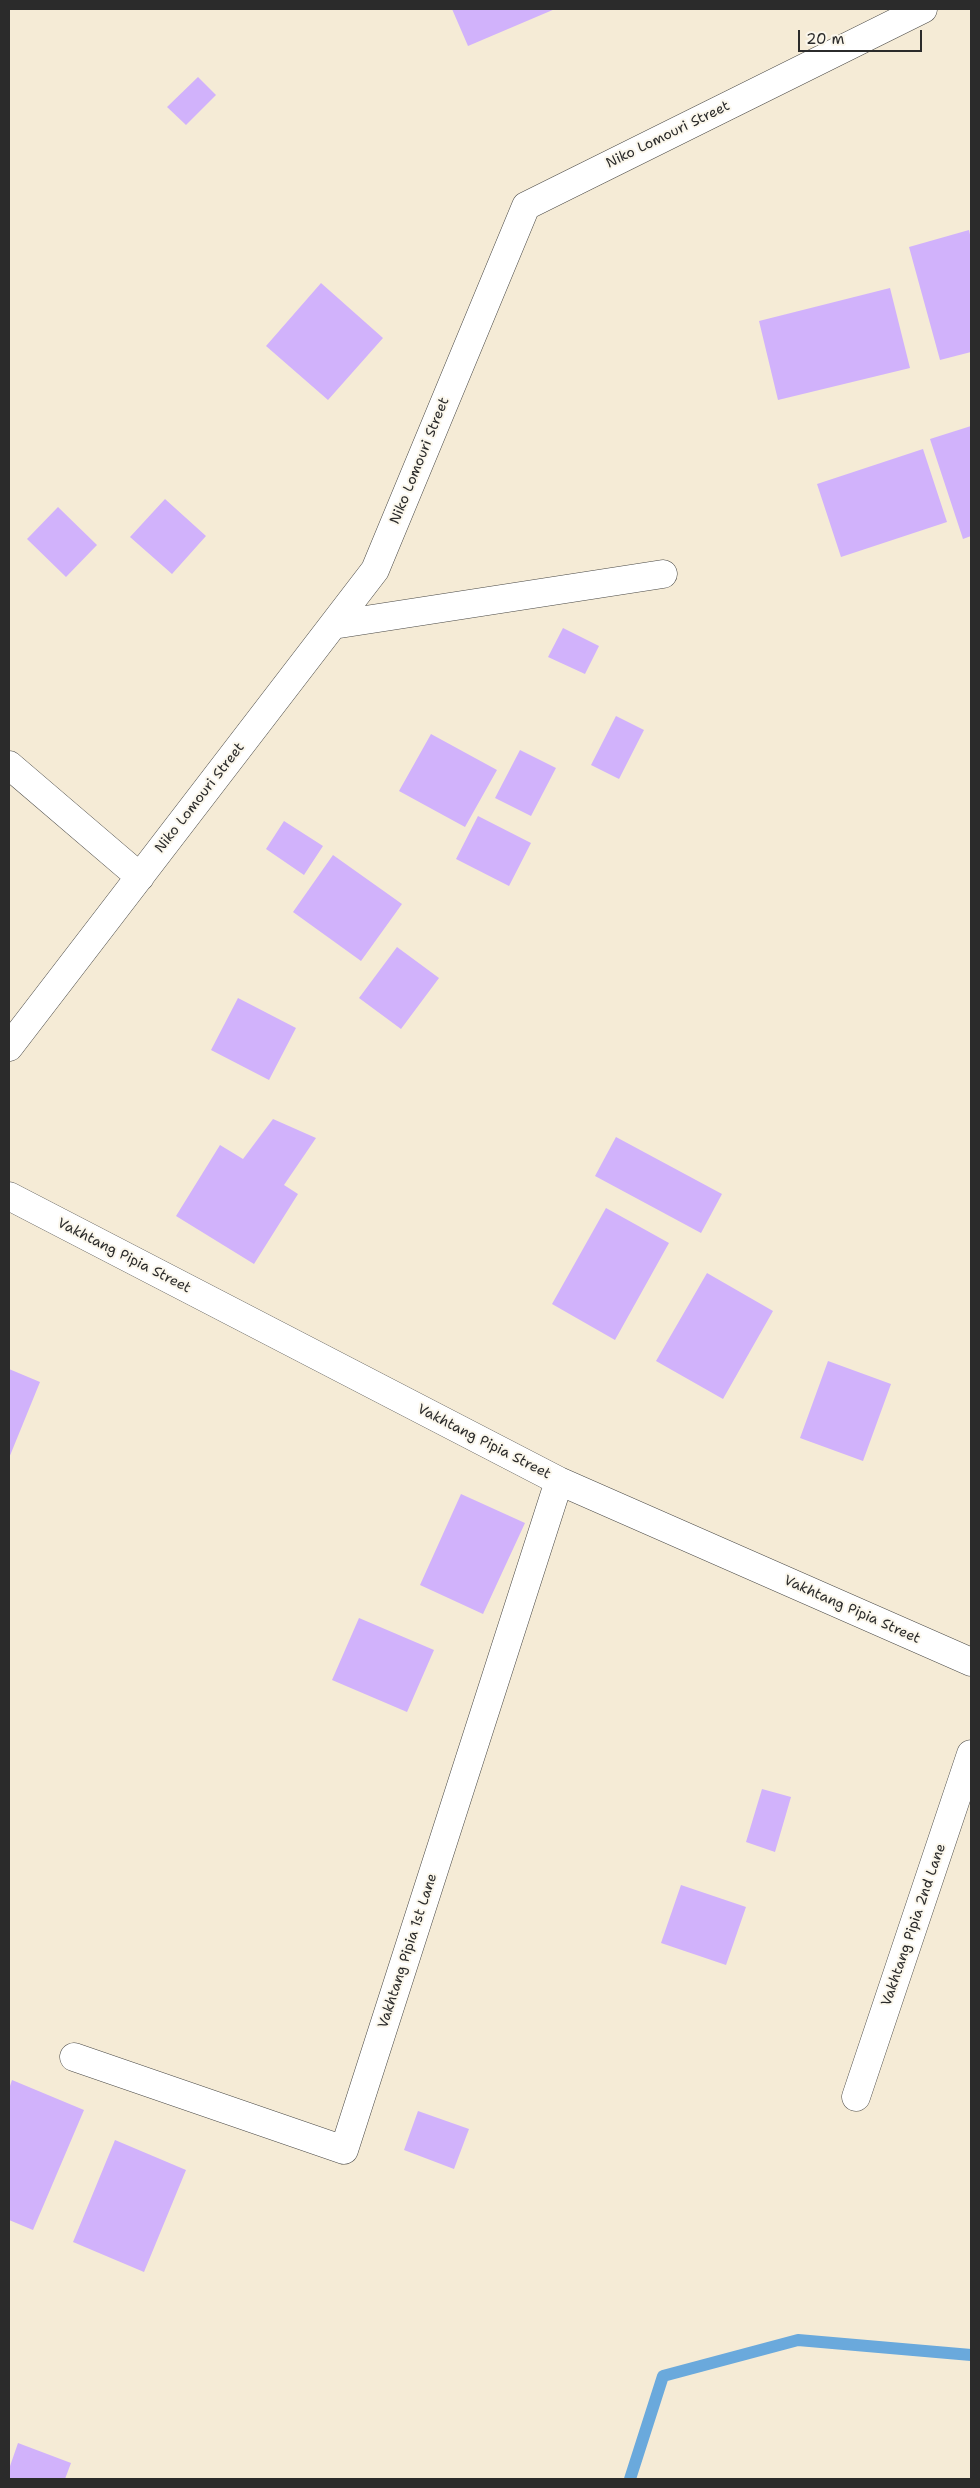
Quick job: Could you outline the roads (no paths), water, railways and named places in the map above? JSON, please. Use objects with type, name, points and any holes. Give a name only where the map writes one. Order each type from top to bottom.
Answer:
[{"type":"street","name":"Niko Lomouri Street","points":[[9,1047],[375,570],[526,206],[923,9]]},
{"type":"street","points":[[333,625],[664,574]]},
{"type":"street","points":[[9,765],[140,877]]},
{"type":"street","name":"Vakhtang Pipia Street","points":[[9,1196],[559,1481],[971,1662]]},
{"type":"street","name":"Vakhtang Pipia 1st Lane","points":[[74,2057],[344,2150],[559,1481]]},
{"type":"street","name":"Vakhtang Pipia 2nd Lane","points":[[856,2097],[971,1754]]},
{"type":"waterway","points":[[630,2479],[663,2376],[798,2340],[971,2355]]}]
